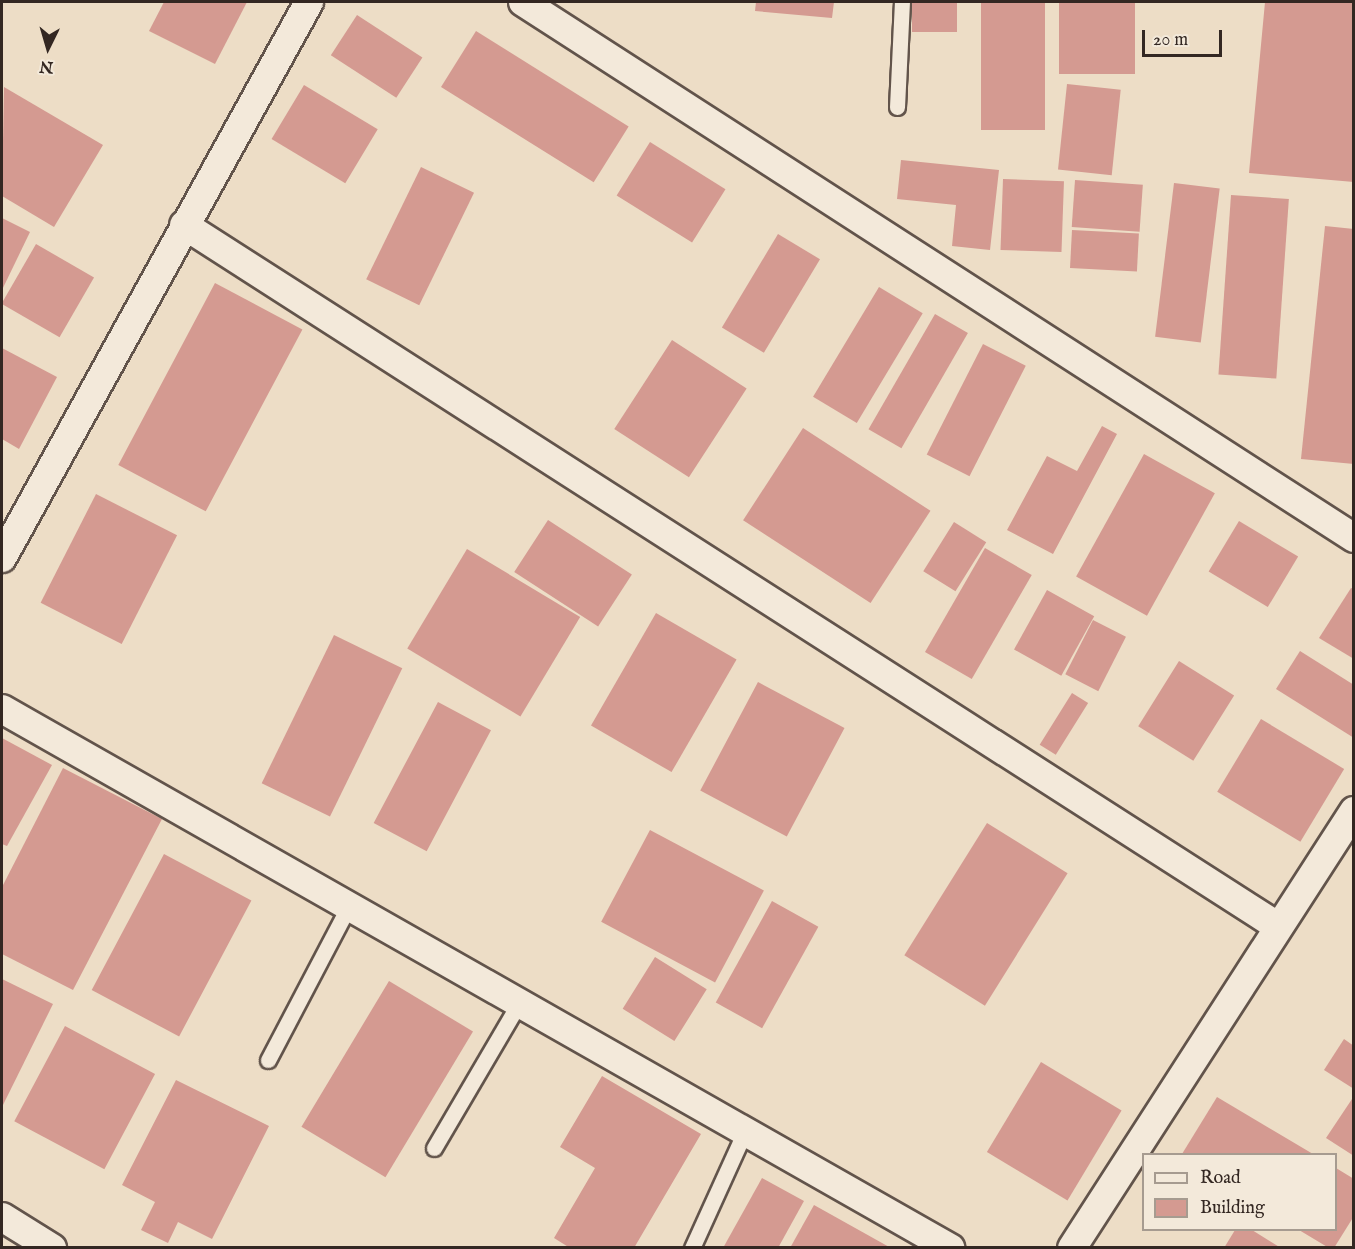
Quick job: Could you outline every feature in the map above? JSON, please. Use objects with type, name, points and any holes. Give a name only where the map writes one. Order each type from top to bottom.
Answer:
[{"type":"street","points":[[2,558],[309,2]]},
{"type":"street","points":[[524,2],[1353,538]]},
{"type":"street","points":[[184,225],[1277,926]]},
{"type":"street","points":[[2,709],[950,1248]]},
{"type":"street","points":[[1072,1248],[1353,811]]},
{"type":"street","points":[[2,1217],[52,1248]]},
{"type":"lane","points":[[897,107],[902,2]]},
{"type":"lane","points":[[268,1060],[349,906]]},
{"type":"lane","points":[[434,1148],[519,1003]]},
{"type":"lane","points":[[692,1248],[745,1131]]},
{"type":"building","points":[[164,2],[247,2],[215,64],[149,31]]},
{"type":"building","points":[[756,2],[834,2],[832,18],[755,11]]},
{"type":"building","points":[[912,2],[957,2],[957,32],[912,32]]},
{"type":"building","points":[[981,2],[1045,2],[1045,130],[981,130]]},
{"type":"building","points":[[1059,2],[1135,2],[1135,74],[1059,74]]},
{"type":"building","points":[[1265,2],[1354,2],[1354,182],[1249,173]]},
{"type":"building","points":[[357,15],[422,57],[396,98],[331,55]]},
{"type":"building","points":[[476,31],[629,126],[594,182],[441,87]]},
{"type":"building","points":[[1067,84],[1121,90],[1112,175],[1058,170]]},
{"type":"building","points":[[304,85],[378,129],[345,183],[272,139]]},
{"type":"building","points":[[4,87],[103,145],[54,227],[2,196]]},
{"type":"building","points":[[650,142],[725,189],[692,243],[617,195]]},
{"type":"building","points":[[901,160],[999,170],[990,250],[952,246],[956,205],[897,199]]},
{"type":"building","points":[[421,167],[474,193],[419,305],[366,279]]},
{"type":"building","points":[[1003,179],[1064,181],[1061,252],[1001,250]]},
{"type":"building","points":[[1075,180],[1143,185],[1140,232],[1072,227]]},
{"type":"building","points":[[1174,183],[1220,189],[1201,342],[1155,337]]},
{"type":"building","points":[[1231,195],[1289,199],[1276,379],[1218,375]]},
{"type":"building","points":[[2,218],[30,232],[2,290]]},
{"type":"building","points":[[1325,226],[1354,229],[1354,464],[1301,459]]},
{"type":"building","points":[[1072,230],[1139,234],[1137,271],[1070,268]]},
{"type":"building","points":[[778,234],[820,259],[764,353],[722,327]]},
{"type":"building","points":[[36,244],[94,278],[60,337],[2,304]]},
{"type":"building","points":[[215,283],[302,329],[206,511],[118,465]]},
{"type":"building","points":[[879,287],[923,313],[857,423],[813,397]]},
{"type":"building","points":[[935,314],[968,333],[901,448],[868,429]]},
{"type":"building","points":[[672,340],[747,388],[689,477],[614,429]]},
{"type":"building","points":[[983,344],[1026,366],[969,476],[927,454]]},
{"type":"building","points":[[2,348],[57,377],[19,449],[2,439]]},
{"type":"building","points":[[1102,426],[1117,434],[1053,554],[1007,530],[1047,456],[1077,471]]},
{"type":"building","points":[[803,428],[930,511],[871,603],[743,520]]},
{"type":"building","points":[[1144,454],[1215,493],[1147,616],[1076,576]]},
{"type":"building","points":[[96,494],[177,535],[122,644],[41,603]]},
{"type":"building","points":[[548,520],[632,574],[598,626],[514,572]]},
{"type":"building","points":[[1239,521],[1298,557],[1268,607],[1209,572]]},
{"type":"building","points":[[954,522],[986,542],[955,591],[923,571]]},
{"type":"building","points":[[985,548],[1032,575],[972,679],[925,652]]},
{"type":"building","points":[[467,549],[580,617],[520,716],[407,648]]},
{"type":"building","points":[[1351,588],[1354,589],[1354,659],[1319,638]]},
{"type":"building","points":[[1047,590],[1094,616],[1061,676],[1014,649]]},
{"type":"building","points":[[656,613],[737,660],[672,772],[591,726]]},
{"type":"building","points":[[1093,620],[1126,637],[1098,691],[1065,674]]},
{"type":"building","points":[[334,635],[402,668],[330,817],[262,783]]},
{"type":"building","points":[[1300,651],[1354,685],[1354,738],[1276,689]]},
{"type":"building","points":[[1179,661],[1234,695],[1193,761],[1138,726]]},
{"type":"building","points":[[758,682],[845,728],[787,837],[700,791]]},
{"type":"building","points":[[1072,693],[1088,703],[1056,755],[1040,745]]},
{"type":"building","points":[[438,702],[491,730],[427,851],[374,823]]},
{"type":"building","points":[[1261,719],[1344,769],[1300,842],[1217,792]]},
{"type":"building","points":[[2,738],[52,765],[7,846],[2,844]]},
{"type":"building","points":[[63,768],[162,819],[73,990],[2,954],[2,887]]},
{"type":"building","points":[[987,823],[1068,873],[985,1006],[904,955]]},
{"type":"building","points":[[650,830],[764,891],[715,982],[601,922]]},
{"type":"building","points":[[164,854],[251,900],[179,1036],[92,990]]},
{"type":"building","points":[[772,901],[818,927],[762,1028],[716,1002]]},
{"type":"building","points":[[655,957],[707,989],[674,1041],[623,1009]]},
{"type":"building","points":[[2,979],[53,1004],[2,1107]]},
{"type":"building","points":[[389,981],[473,1031],[385,1177],[301,1127]]},
{"type":"building","points":[[65,1026],[155,1074],[104,1169],[14,1121]]},
{"type":"building","points":[[1344,1039],[1354,1046],[1354,1089],[1324,1070]]},
{"type":"building","points":[[1041,1062],[1122,1110],[1067,1200],[987,1152]]},
{"type":"building","points":[[602,1076],[701,1134],[634,1248],[570,1248],[554,1238],[595,1168],[560,1147]]},
{"type":"building","points":[[176,1080],[269,1126],[212,1239],[178,1222],[168,1243],[141,1230],[155,1202],[122,1185]]},
{"type":"building","points":[[1354,1096],[1354,1156],[1326,1138]]},
{"type":"building","points":[[1217,1097],[1311,1153],[1183,1153]]},
{"type":"building","points":[[1337,1169],[1354,1179],[1354,1216],[1334,1248],[1329,1248],[1301,1231],[1337,1231]]},
{"type":"building","points":[[762,1178],[804,1201],[778,1248],[723,1248]]},
{"type":"building","points":[[814,1205],[891,1248],[790,1248]]},
{"type":"building","points":[[1234,1231],[1254,1231],[1281,1248],[1224,1248]]}]
